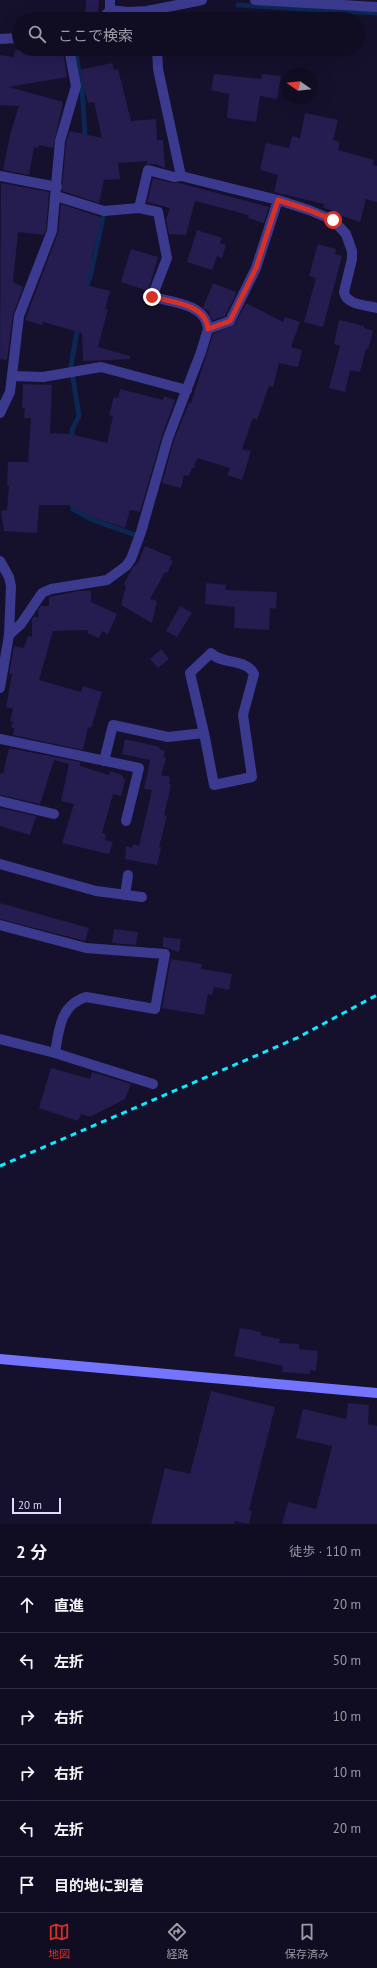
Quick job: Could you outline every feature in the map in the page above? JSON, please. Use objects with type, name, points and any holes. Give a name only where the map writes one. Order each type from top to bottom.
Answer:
[{"type":"street","points":[[160,12],[202,0]]},
{"type":"street","points":[[255,0],[377,7]]},
{"type":"street","points":[[110,5],[128,12]]},
{"type":"street","points":[[0,39],[12,38]]},
{"type":"street","points":[[0,413],[8,396],[20,316],[50,237],[63,129],[76,86],[70,56]]},
{"type":"street","points":[[157,56],[158,69],[181,176]]},
{"type":"street","points":[[139,208],[148,170],[174,177],[181,176],[278,200],[324,216],[341,227],[350,242],[352,259],[344,296],[349,301],[377,308]]},
{"type":"street","points":[[0,176],[56,192],[104,211],[139,208],[158,212],[165,244],[166,258],[152,297],[198,310],[205,318],[208,329],[168,438],[141,532],[131,559],[126,566],[107,580],[51,589],[42,593],[21,624],[9,635]]},
{"type":"street","points":[[208,329],[230,321],[256,268],[278,200]]},
{"type":"street","points":[[12,376],[43,377],[101,366],[186,390]]},
{"type":"street","points":[[0,562],[9,577],[11,586],[9,635],[0,688]]},
{"type":"street","points":[[211,653],[216,658],[248,667],[254,674],[243,716],[252,777],[214,785],[204,733],[190,673],[211,653]]},
{"type":"street","points":[[104,761],[113,725],[168,737],[204,733]]},
{"type":"street","points":[[0,739],[139,768],[126,822]]},
{"type":"street","points":[[0,801],[54,814]]},
{"type":"street","points":[[0,864],[96,891],[142,897]]},
{"type":"street","points":[[125,895],[128,875]]},
{"type":"street","points":[[0,925],[86,948],[166,954],[155,1009],[86,997],[78,999],[67,1010],[60,1022],[55,1053]]},
{"type":"street","points":[[0,1039],[55,1053],[152,1084]]},
{"type":"street","points":[[0,1359],[377,1393]]},
{"type":"building","points":[[86,0],[99,0],[98,12],[85,12]]},
{"type":"building","points":[[0,55],[14,57],[64,56],[67,77],[9,87],[63,102],[53,148],[39,145],[38,148],[34,147],[29,175],[3,170],[10,135],[19,106],[0,105]]},
{"type":"building","points":[[112,63],[114,70],[118,69],[131,121],[156,119],[157,140],[163,140],[165,168],[155,164],[147,164],[147,161],[118,163],[120,179],[104,180],[99,203],[62,191],[66,142],[70,131],[102,138],[94,102],[88,103],[80,70]]},
{"type":"building","points":[[214,74],[261,79],[262,74],[281,76],[277,99],[260,96],[256,122],[227,118],[229,94],[211,90]]},
{"type":"building","points":[[305,113],[338,120],[333,140],[340,142],[338,150],[374,160],[373,165],[377,166],[377,202],[366,199],[360,222],[333,213],[333,211],[323,207],[324,204],[274,192],[278,175],[260,170],[266,143],[289,148],[292,136],[300,138]]},
{"type":"building","points":[[153,178],[172,183],[179,183],[269,207],[264,223],[248,218],[249,215],[195,201],[186,235],[169,234],[166,220],[170,208],[147,202]]},
{"type":"building","points":[[1,183],[49,192],[46,230],[44,235],[18,232],[13,282],[23,287],[13,315],[7,360],[0,359]]},
{"type":"building","points":[[61,204],[100,217],[100,227],[91,257],[93,257],[86,285],[110,291],[105,309],[108,309],[98,347],[130,356],[130,359],[83,361],[82,333],[43,322],[42,325],[25,320],[58,233]]},
{"type":"building","points":[[197,230],[222,238],[220,243],[226,245],[222,258],[217,256],[212,270],[187,262]]},
{"type":"building","points":[[318,244],[336,249],[335,254],[342,256],[323,327],[304,322],[316,278],[309,276]]},
{"type":"building","points":[[131,249],[158,257],[148,291],[121,282]]},
{"type":"building","points":[[213,283],[236,292],[236,294],[225,316],[213,320],[209,314],[210,312],[203,308]]},
{"type":"building","points":[[246,303],[283,322],[285,317],[300,322],[291,347],[302,350],[298,367],[279,363],[273,387],[269,386],[257,420],[253,418],[242,449],[251,451],[242,480],[227,475],[230,468],[197,458],[194,468],[192,468],[189,476],[184,475],[181,488],[162,483],[174,440],[189,403],[191,403],[213,334],[235,324]]},
{"type":"building","points":[[339,320],[364,326],[364,328],[373,331],[368,349],[366,349],[360,372],[350,370],[345,392],[329,388],[340,346],[334,344]]},
{"type":"building","points":[[23,384],[52,385],[50,433],[70,434],[107,443],[113,416],[109,415],[114,397],[118,398],[120,389],[163,400],[164,396],[175,400],[162,436],[140,512],[130,510],[125,528],[95,518],[69,505],[39,505],[37,533],[4,531],[1,511],[7,510],[9,486],[7,486],[8,462],[28,462],[31,418],[24,418],[25,408],[22,408]]},
{"type":"building","points":[[145,546],[171,557],[170,560],[173,561],[150,599],[157,601],[152,623],[121,605],[126,586],[124,584],[133,567],[138,563]]},
{"type":"building","points":[[206,583],[226,585],[225,590],[277,592],[276,609],[270,608],[269,630],[234,628],[235,607],[205,604]]},
{"type":"building","points":[[78,591],[91,591],[91,602],[117,614],[108,634],[102,631],[99,638],[87,633],[88,630],[53,631],[39,680],[81,692],[83,686],[102,692],[91,728],[88,727],[83,750],[13,735],[14,728],[11,728],[13,722],[10,721],[13,709],[6,707],[12,674],[9,674],[14,646],[24,648],[28,636],[32,637],[32,619],[34,617],[39,617],[38,610],[41,606],[49,606],[49,597]]},
{"type":"building","points":[[180,606],[192,613],[177,637],[166,631]]},
{"type":"building","points":[[161,649],[169,659],[158,668],[150,659]]},
{"type":"building","points":[[125,739],[160,747],[159,749],[165,751],[164,757],[166,758],[161,775],[170,777],[169,784],[171,785],[164,815],[167,816],[159,847],[161,848],[157,865],[125,859],[126,846],[132,848],[133,844],[139,846],[152,790],[144,789],[150,760],[122,754]]},
{"type":"building","points":[[9,748],[80,762],[80,766],[109,775],[110,771],[122,775],[125,781],[121,796],[113,794],[102,833],[106,834],[105,840],[113,842],[109,854],[62,843],[74,804],[61,801],[69,764],[54,760],[40,804],[0,795],[0,773],[3,774]]},
{"type":"building","points":[[0,808],[36,816],[30,835],[0,826]]},
{"type":"building","points":[[0,903],[89,928],[85,941],[0,919]]},
{"type":"building","points":[[114,929],[138,932],[136,945],[112,943]]},
{"type":"building","points":[[163,937],[181,939],[179,952],[163,947]]},
{"type":"building","points":[[171,959],[202,964],[201,969],[232,974],[229,990],[214,987],[212,995],[208,994],[204,1015],[162,1008]]},
{"type":"building","points":[[51,1068],[90,1079],[92,1072],[131,1084],[125,1099],[90,1117],[81,1114],[78,1121],[39,1108]]},
{"type":"building","points":[[240,1328],[261,1332],[260,1335],[280,1339],[279,1343],[299,1344],[299,1349],[318,1351],[316,1371],[310,1370],[310,1374],[282,1372],[283,1366],[234,1356]]},
{"type":"building","points":[[211,1391],[275,1407],[249,1510],[252,1511],[249,1524],[235,1521],[234,1524],[151,1524],[165,1468],[190,1474]]},
{"type":"building","points":[[348,1403],[369,1405],[368,1424],[377,1426],[377,1524],[282,1524],[288,1502],[316,1509],[332,1446],[296,1438],[303,1409],[346,1419]]},
{"type":"waterway","points":[[238,5],[360,12]]},
{"type":"waterway","points":[[365,12],[377,13]]},
{"type":"waterway","points":[[76,56],[82,88],[85,135],[83,139]]},
{"type":"waterway","points":[[85,290],[90,277],[103,217]]},
{"type":"waterway","points":[[72,441],[72,430],[79,416],[71,366],[78,326]]},
{"type":"waterway","points":[[73,501],[73,509],[93,520],[135,535]]},
{"type":"railway","points":[[0,1166],[297,1038],[377,995]]},
{"type":"route","points":[[152,297],[198,310],[205,318],[208,329],[230,321],[256,268],[278,200],[333,220]]}]
